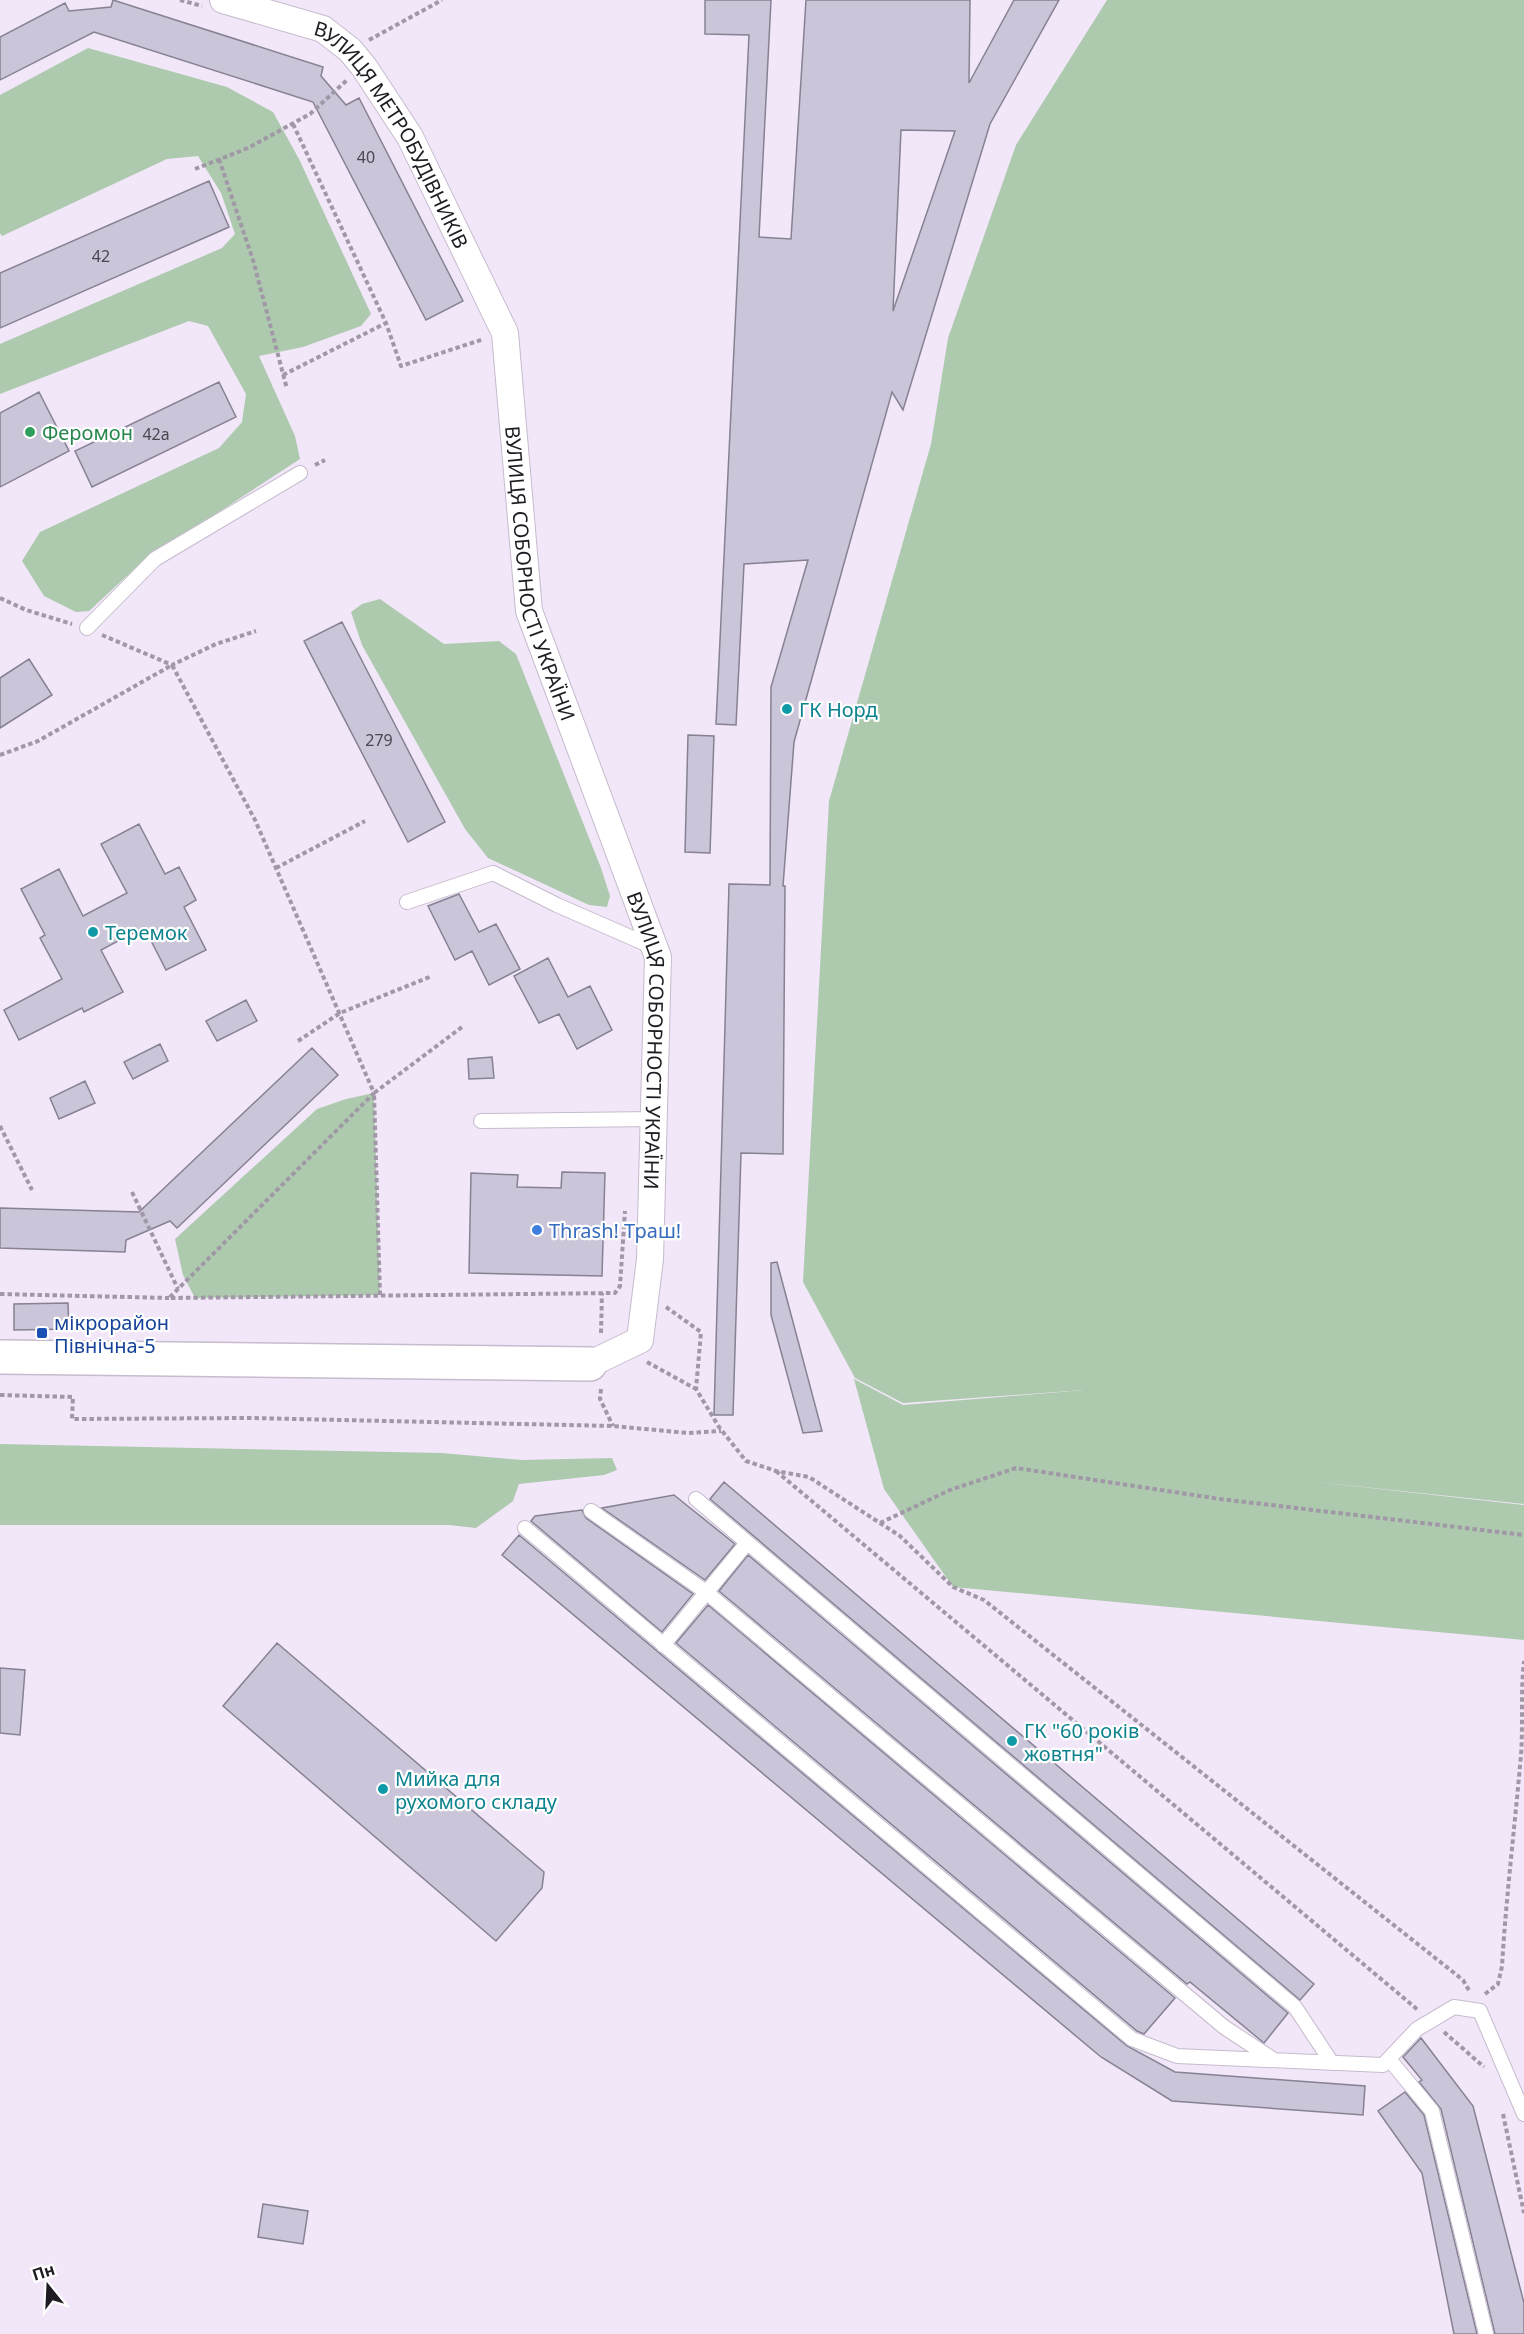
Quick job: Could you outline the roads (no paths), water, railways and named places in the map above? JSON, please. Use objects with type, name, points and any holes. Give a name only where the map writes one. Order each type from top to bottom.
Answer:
[{"type":"street","name":"ВУЛИЦЯ МЕТРОБУДІВНИКІВ","points":[[217,5],[322,29],[350,50],[364,67],[410,137],[505,333]]},
{"type":"street","name":"ВУЛИЦЯ СОБОРНОСТІ УКРАЇНИ","points":[[0,1357],[590,1364],[639,1340],[650,1259],[658,957],[529,611],[505,333]]},
{"type":"lane","points":[[87,628],[155,559],[300,473]]},
{"type":"lane","points":[[407,902],[493,873],[557,905],[655,948]]},
{"type":"lane","points":[[481,1121],[655,1119]]},
{"type":"lane","points":[[696,1499],[1295,2007],[1332,2063]]},
{"type":"lane","points":[[591,1511],[706,1592],[1224,2026],[1275,2061]]},
{"type":"lane","points":[[525,1528],[1132,2039],[1177,2056],[1383,2065],[1417,2030],[1454,2007],[1480,2011],[1524,2114]]},
{"type":"lane","points":[[663,1645],[747,1543]]},
{"type":"lane","points":[[1389,2059],[1432,2111],[1486,2334]]},
{"type":"place","name":"Феромон","points":[[30,432]]},
{"type":"place","name":"ГК Норд","points":[[787,709]]},
{"type":"place","name":"Теремок","points":[[93,932]]},
{"type":"place","name":"Thrash! Траш!","points":[[537,1230]]},
{"type":"place","name":"мікрорайон Північна-5","points":[[42,1333]]},
{"type":"place","name":"ГК \"60 років жовтня\"","points":[[1012,1741]]},
{"type":"place","name":"Мийка для рухомого складу","points":[[383,1789]]}]
